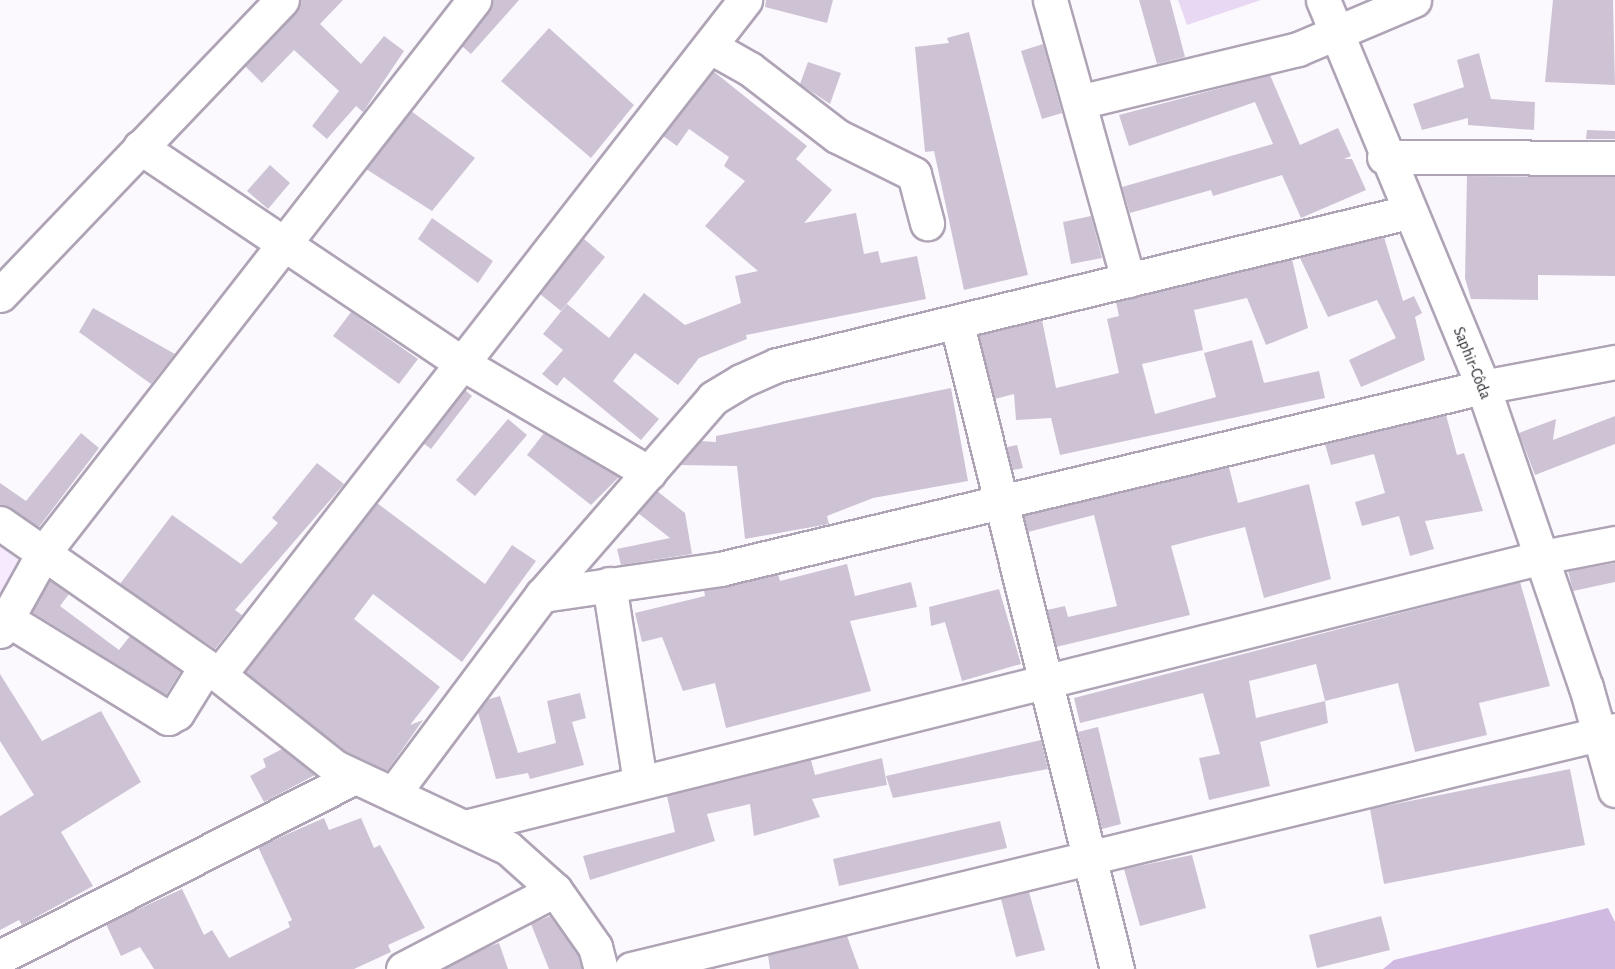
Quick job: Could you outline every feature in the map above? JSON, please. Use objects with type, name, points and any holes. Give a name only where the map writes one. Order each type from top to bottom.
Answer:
[{"type":"street","points":[[0,295],[282,0]]},
{"type":"street","points":[[474,0],[284,247],[44,552],[3,625],[168,718],[177,713],[711,47],[745,0]]},
{"type":"street","points":[[1050,0],[1128,280]]},
{"type":"street","name":"Saphir-Côda","points":[[1323,0],[1384,157],[1483,387],[1586,687],[1606,732],[1615,790]]},
{"type":"street","points":[[1079,102],[1209,73],[1336,35],[1414,0]]},
{"type":"street","points":[[711,47],[750,69],[837,136],[914,174],[927,223]]},
{"type":"street","points":[[140,147],[284,247],[460,362],[649,472]]},
{"type":"street","points":[[1384,157],[1615,158]]},
{"type":"street","points":[[393,794],[542,595],[713,398],[741,381],[777,365],[957,324],[1128,280],[1408,213]]},
{"type":"street","points":[[957,324],[999,503],[1091,855],[1117,969]]},
{"type":"street","points":[[542,595],[720,570],[1483,387],[1615,362]]},
{"type":"street","points":[[0,523],[212,671],[353,778],[393,794],[508,848],[555,890],[595,947],[601,969]]},
{"type":"street","points":[[465,827],[1542,557],[1615,543]]},
{"type":"street","points":[[609,584],[640,782]]},
{"type":"street","points":[[631,969],[1091,855],[1606,732]]},
{"type":"street","points":[[0,957],[353,778]]},
{"type":"street","points":[[403,969],[555,890]]},
{"type":"shaded area","points":[[1178,0],[1261,0],[1187,25]]},
{"type":"shaded area","points":[[0,539],[21,553],[0,605]]},
{"type":"shaded area","points":[[1608,908],[1615,922],[1615,969],[1383,969],[1394,960]]},
{"type":"building","points":[[300,0],[343,0],[320,24],[361,64],[384,36],[404,51],[363,112],[356,106],[327,139],[312,126],[339,91],[294,50],[262,83],[245,66],[296,13]]},
{"type":"building","points":[[492,0],[519,0],[471,54],[462,46]]},
{"type":"building","points":[[766,0],[833,0],[827,23],[765,7]]},
{"type":"building","points":[[1139,0],[1170,0],[1185,57],[1157,64]]},
{"type":"building","points":[[1553,0],[1613,0],[1615,85],[1545,82]]},
{"type":"building","points":[[549,28],[634,105],[591,158],[501,81]]},
{"type":"building","points":[[969,32],[1028,275],[964,290],[934,151],[925,152],[915,47],[949,43],[947,38]]},
{"type":"building","points":[[1043,44],[1062,113],[1042,119],[1021,51]]},
{"type":"building","points":[[1479,53],[1491,99],[1535,102],[1534,130],[1468,125],[1468,118],[1422,130],[1413,104],[1464,87],[1457,60]]},
{"type":"building","points":[[808,62],[841,73],[830,104],[800,84]]},
{"type":"building","points":[[713,71],[807,146],[796,159],[832,190],[804,223],[856,213],[864,254],[878,251],[881,263],[917,256],[926,299],[746,335],[747,339],[699,358],[678,385],[635,353],[613,381],[659,419],[641,440],[564,377],[557,386],[542,374],[563,350],[543,334],[567,304],[609,338],[644,293],[685,325],[741,303],[735,276],[758,271],[705,226],[745,181],[724,166],[729,157],[689,129],[677,146],[663,136]]},
{"type":"building","points":[[1270,75],[1300,145],[1338,128],[1351,156],[1344,159],[1352,159],[1366,190],[1301,218],[1282,175],[1213,196],[1211,190],[1130,213],[1122,187],[1273,144],[1255,102],[1129,146],[1119,115]]},
{"type":"building","points":[[411,111],[475,158],[432,211],[366,169]]},
{"type":"building","points":[[1587,130],[1615,131],[1615,139],[1586,139]]},
{"type":"building","points":[[270,165],[290,183],[268,209],[247,191]]},
{"type":"building","points":[[1467,176],[1615,177],[1615,276],[1538,275],[1538,300],[1471,299],[1465,278]]},
{"type":"building","points":[[1091,216],[1102,258],[1071,264],[1063,222]]},
{"type":"building","points":[[432,218],[493,261],[478,283],[418,239]]},
{"type":"building","points":[[1384,237],[1403,301],[1414,296],[1422,313],[1415,317],[1425,360],[1361,387],[1349,360],[1396,338],[1377,300],[1328,317],[1300,258]]},
{"type":"building","points":[[583,238],[605,257],[561,311],[540,294]]},
{"type":"building","points":[[1292,259],[1308,328],[1266,345],[1247,298],[1194,310],[1203,350],[1142,364],[1155,414],[1216,397],[1204,353],[1252,340],[1264,383],[1319,371],[1325,398],[1060,455],[1051,418],[1016,420],[1014,394],[995,399],[979,335],[1042,320],[1056,388],[1119,373],[1107,319],[1119,316],[1116,302]]},
{"type":"building","points":[[93,308],[175,354],[151,384],[79,332]]},
{"type":"building","points":[[351,312],[418,359],[399,384],[333,336]]},
{"type":"building","points":[[951,388],[968,481],[873,498],[827,516],[829,524],[745,539],[737,466],[679,465],[700,441],[716,442],[716,436]]},
{"type":"building","points":[[465,390],[472,396],[431,449],[423,443]]},
{"type":"building","points":[[1446,415],[1457,455],[1464,453],[1483,511],[1425,521],[1434,549],[1410,556],[1399,516],[1362,526],[1355,502],[1385,493],[1374,454],[1331,465],[1325,444]]},
{"type":"building","points":[[1615,416],[1615,444],[1535,475],[1519,433],[1556,419],[1553,440]]},
{"type":"building","points":[[508,419],[527,435],[475,496],[456,480]]},
{"type":"building","points":[[81,433],[99,448],[39,527],[0,505],[0,483],[26,501]]},
{"type":"building","points":[[544,433],[619,477],[591,505],[527,455]]},
{"type":"building","points":[[1017,445],[1023,468],[1013,470],[1007,447]]},
{"type":"building","points":[[317,463],[344,484],[235,610],[242,615],[215,649],[120,584],[172,515],[241,564],[278,523],[272,518]]},
{"type":"building","points":[[1229,467],[1238,503],[1309,484],[1331,579],[1264,598],[1245,527],[1171,546],[1190,615],[1056,647],[1047,610],[1065,606],[1068,617],[1117,606],[1094,515],[1028,532],[1024,516]]},
{"type":"building","points":[[657,491],[685,513],[692,554],[621,565],[617,549],[670,538],[638,513]]},
{"type":"building","points":[[377,503],[485,584],[512,545],[536,561],[462,662],[373,594],[354,619],[440,687],[410,725],[423,720],[387,771],[345,751],[245,672]]},
{"type":"building","points":[[1615,563],[1615,582],[1573,591],[1568,571]]},
{"type":"building","points":[[847,564],[855,596],[911,582],[917,607],[850,621],[871,691],[726,728],[715,683],[683,691],[662,637],[642,642],[635,613],[705,596],[704,590],[778,574],[780,581]]},
{"type":"building","points":[[50,580],[69,594],[60,606],[119,650],[130,636],[181,671],[166,695],[32,612]]},
{"type":"building","points":[[1520,582],[1550,686],[1479,703],[1487,735],[1415,752],[1398,683],[1325,701],[1328,723],[1260,742],[1270,786],[1209,800],[1199,758],[1220,754],[1203,693],[1080,723],[1074,698]],"holes":[[[1316,664],[1325,701],[1256,718],[1249,681]]]},
{"type":"building","points":[[999,589],[1021,664],[962,681],[945,622],[931,626],[929,607]]},
{"type":"building","points":[[0,674],[42,741],[101,711],[141,782],[61,832],[93,886],[22,925],[19,920],[0,930],[0,816],[34,795],[0,741]]},
{"type":"building","points":[[580,693],[586,718],[572,722],[584,765],[530,779],[528,773],[496,779],[478,712],[486,700],[500,696],[518,753],[556,743],[547,701]]},
{"type":"building","points":[[1098,727],[1121,824],[1102,829],[1078,732]]},
{"type":"building","points":[[1041,740],[1048,769],[893,798],[886,776]]},
{"type":"building","points":[[282,749],[315,775],[264,802],[250,776],[266,767],[263,759]]},
{"type":"building","points":[[882,758],[887,785],[812,799],[820,817],[754,836],[750,804],[707,814],[715,841],[590,880],[583,856],[675,832],[667,796],[811,760],[815,775]]},
{"type":"building","points":[[1570,769],[1585,845],[1384,884],[1370,809]]},
{"type":"building","points":[[324,818],[329,830],[361,818],[374,848],[380,845],[425,928],[388,945],[391,952],[354,969],[154,969],[140,947],[121,956],[106,924],[182,889],[204,935],[212,930],[229,958],[290,927],[288,922],[292,920],[258,847]]},
{"type":"building","points":[[1000,821],[1007,848],[839,886],[833,859]]},
{"type":"building","points":[[1192,855],[1206,908],[1140,926],[1124,869]]},
{"type":"building","points":[[1029,892],[1045,950],[1016,957],[1001,899]]},
{"type":"building","points":[[550,916],[578,955],[582,969],[549,969],[531,924]]},
{"type":"building","points":[[1381,916],[1390,950],[1317,968],[1309,935]]},
{"type":"building","points":[[847,936],[859,969],[770,969],[768,955]]},
{"type":"building","points":[[499,943],[508,969],[444,969],[482,949]]}]
